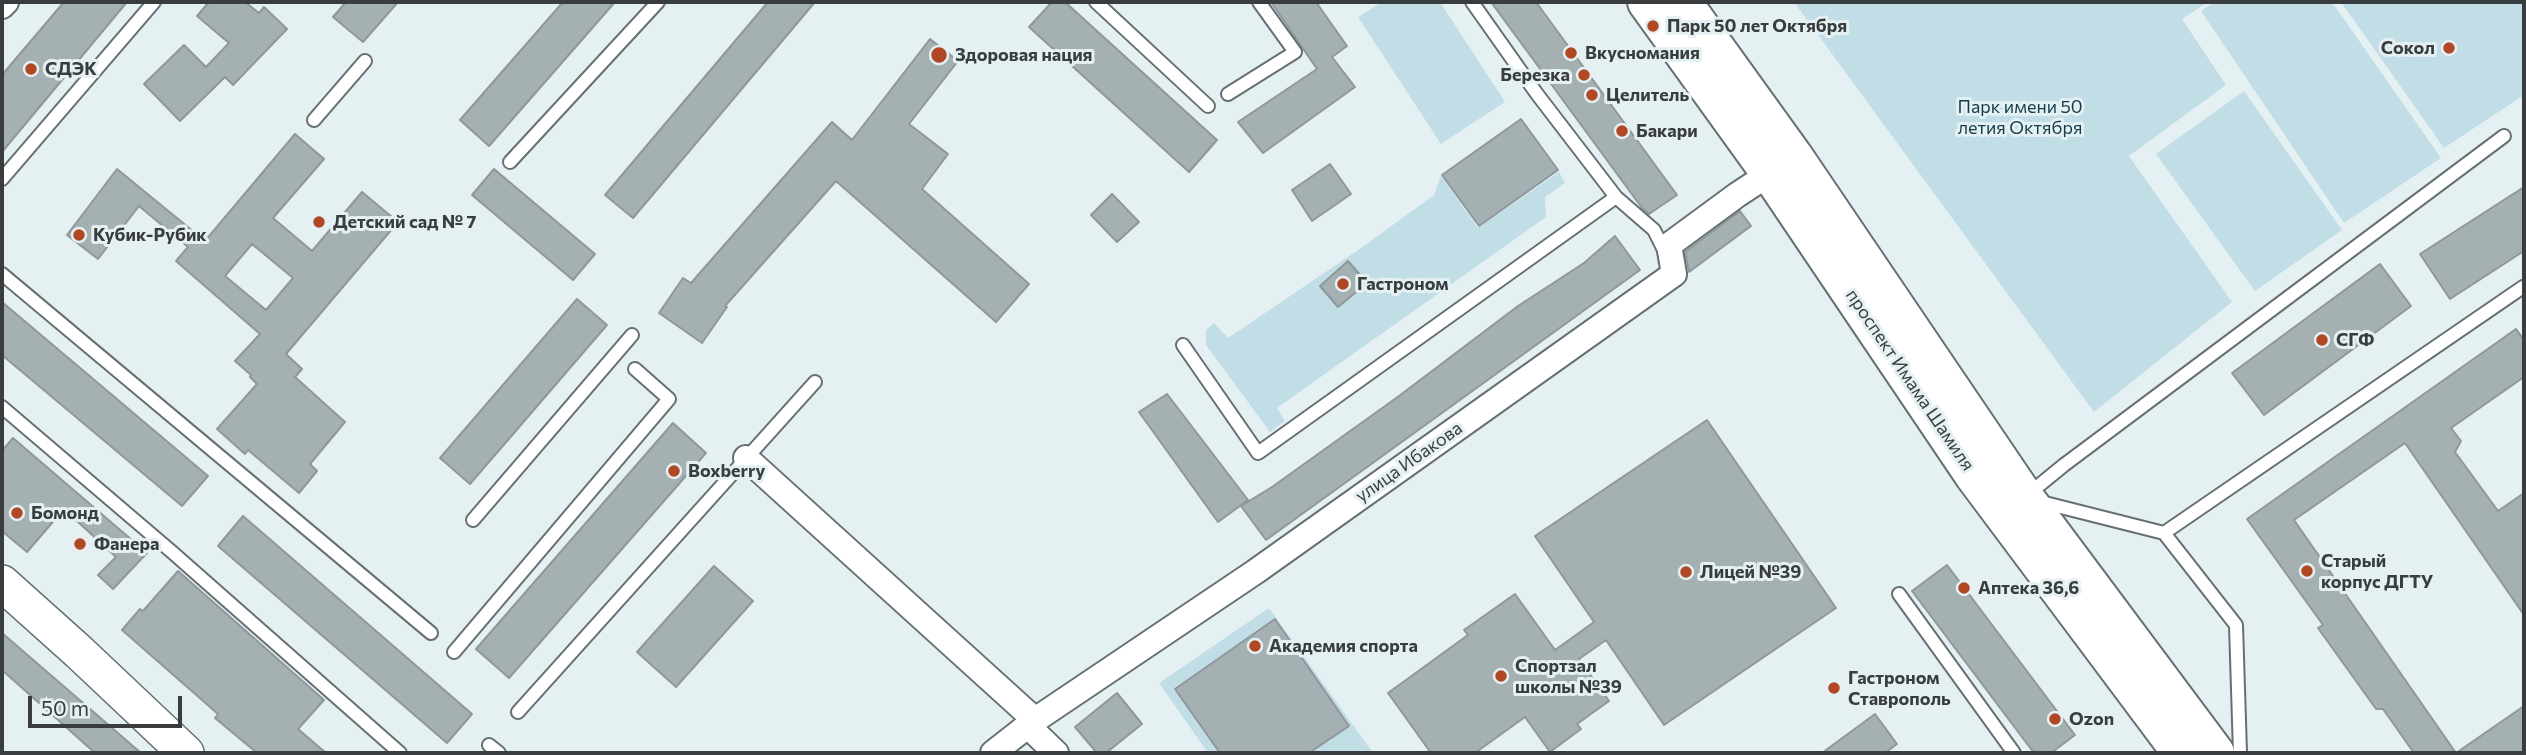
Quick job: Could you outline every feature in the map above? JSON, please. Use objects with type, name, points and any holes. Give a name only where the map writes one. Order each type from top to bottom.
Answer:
[{"type":"main road","name":"проспект Имама Шамиля","points":[[1647,2],[1782,165]]},
{"type":"main road","name":"проспект Имама Шамиля","points":[[1682,2],[1782,165],[2182,753]]},
{"type":"main road","name":"проспект Имама Шамиля","points":[[2014,506],[2215,753]]},
{"type":"main road","points":[[2,583],[186,753]]},
{"type":"street","points":[[2,6],[6,2]]},
{"type":"street","points":[[1675,274],[1669,245],[1782,165]]},
{"type":"street","name":"улица Ибакова","points":[[993,753],[1031,723],[1255,572],[1675,274]]},
{"type":"street","points":[[746,458],[1006,692],[1056,753]]},
{"type":"lane","points":[[2,179],[154,2]]},
{"type":"lane","points":[[510,162],[658,2]]},
{"type":"lane","points":[[1096,2],[1208,106]]},
{"type":"lane","points":[[1228,94],[1295,52],[1259,2]]},
{"type":"lane","points":[[1472,2],[1537,94],[1616,197],[1654,230],[1675,274]]},
{"type":"lane","points":[[314,120],[365,61]]},
{"type":"lane","points":[[2014,506],[2074,457],[2504,136]]},
{"type":"lane","points":[[1183,345],[1258,453],[1616,197]]},
{"type":"lane","points":[[2,274],[431,633]]},
{"type":"lane","points":[[2164,533],[2523,287],[2524,289]]},
{"type":"lane","points":[[473,520],[632,335]]},
{"type":"lane","points":[[454,652],[669,399],[635,369]]},
{"type":"lane","points":[[519,712],[815,382]]},
{"type":"lane","points":[[2,407],[172,552],[400,753]]},
{"type":"lane","points":[[2014,506],[2071,511],[2164,533],[2236,625],[2240,753]]},
{"type":"lane","points":[[1899,594],[2014,753]]},
{"type":"green space","points":[[1382,2],[1440,2],[1505,102],[1441,144],[1358,17]]},
{"type":"green space","name":"Парк имени 50 летия Октября","points":[[1794,2],[2208,2],[2182,19],[2226,85],[2129,156],[2232,302],[2094,412]]},
{"type":"green space","points":[[2214,2],[2332,2],[2441,158],[2344,223],[2201,11]]},
{"type":"green space","name":"Сокол","points":[[2341,2],[2524,2],[2524,95],[2444,148]]},
{"type":"green space","points":[[2244,91],[2342,230],[2255,291],[2156,154]]},
{"type":"green space","points":[[1559,172],[1565,183],[1545,197],[1546,217],[1277,408],[1285,421],[1270,432],[1206,345],[1206,330],[1214,323],[1228,338],[1434,195],[1441,176],[1478,228]]},
{"type":"green space","name":"Академия спорта","points":[[1269,608],[1373,753],[1208,753],[1159,683]]},
{"type":"building","points":[[64,2],[127,2],[2,152],[2,75]]},
{"type":"building","points":[[209,2],[245,2],[259,13],[264,7],[287,29],[233,85],[225,77],[180,121],[144,84],[184,45],[206,67],[229,43],[197,16]]},
{"type":"building","points":[[346,2],[398,2],[363,42],[333,17]]},
{"type":"building","points":[[563,2],[615,2],[489,146],[460,120]]},
{"type":"building","points":[[768,2],[815,2],[633,218],[605,195]]},
{"type":"building","points":[[1052,2],[1065,2],[1217,140],[1189,172],[1029,27]]},
{"type":"building","points":[[1271,2],[1316,2],[1347,46],[1332,57],[1355,87],[1263,153],[1238,122],[1317,69]]},
{"type":"building","points":[[1491,2],[1536,2],[1677,195],[1649,214],[1642,208]]},
{"type":"building","points":[[930,39],[958,61],[909,124],[948,154],[922,189],[1029,284],[996,322],[836,181],[725,306],[727,307],[702,343],[659,313],[683,278],[691,283],[832,122],[852,140]]},
{"type":"building","points":[[1521,119],[1558,170],[1479,226],[1442,175]]},
{"type":"building","points":[[295,134],[324,159],[273,218],[312,251],[362,192],[398,222],[286,354],[302,369],[295,377],[345,422],[310,464],[317,471],[299,493],[248,450],[245,454],[217,429],[257,384],[235,361],[260,334],[176,261],[188,247],[139,206],[98,259],[67,235],[117,169],[205,241]],"holes":[[[252,244],[293,278],[266,310],[225,276]]]},
{"type":"building","points":[[1330,164],[1351,194],[1312,221],[1292,190]]},
{"type":"building","points":[[494,169],[595,254],[573,280],[472,195]]},
{"type":"building","points":[[2524,187],[2524,251],[2450,299],[2420,254]]},
{"type":"building","points":[[1112,194],[1139,222],[1117,242],[1091,215]]},
{"type":"building","points":[[1740,211],[1751,226],[1689,272],[1685,252]]},
{"type":"building","points":[[1615,236],[1640,270],[1266,540],[1241,506],[1272,487],[1399,396],[1518,306],[1584,263]]},
{"type":"building","name":"Гастроном","points":[[1348,261],[1367,283],[1338,307],[1320,286]]},
{"type":"building","name":"СГФ","points":[[2380,264],[2411,306],[2264,415],[2232,373]]},
{"type":"building","points":[[577,299],[607,325],[470,484],[440,458]]},
{"type":"building","points":[[2,302],[208,476],[182,506],[2,355]]},
{"type":"building","name":"Старый корпус ДГТУ","points":[[2516,329],[2524,340],[2524,377],[2451,428],[2461,441],[2455,452],[2498,511],[2524,493],[2524,615],[2405,443],[2294,520],[2456,753],[2414,753],[2383,709],[2376,709],[2318,628],[2323,625],[2247,519]]},
{"type":"building","points":[[1167,394],[1248,500],[1218,522],[1139,412]]},
{"type":"building","name":"Лицей №39","points":[[1707,420],[1836,608],[1664,725],[1606,640],[1579,659],[1609,701],[1577,724],[1581,729],[1550,752],[1525,717],[1475,753],[1431,753],[1388,693],[1468,635],[1464,630],[1515,594],[1555,650],[1594,622],[1535,536]]},
{"type":"building","points":[[673,423],[706,453],[509,678],[476,649]]},
{"type":"building","points":[[13,438],[147,553],[113,589],[98,575],[116,557],[64,509],[27,552],[2,531],[2,451]]},
{"type":"building","points":[[243,516],[472,714],[447,743],[218,546]]},
{"type":"building","points":[[1947,565],[2075,735],[2051,753],[2034,753],[1912,591]]},
{"type":"building","points":[[714,566],[753,601],[676,687],[637,652]]},
{"type":"building","points":[[178,571],[324,700],[298,729],[326,753],[257,753],[215,718],[218,714],[122,630],[140,609],[143,611]]},
{"type":"building","name":"Академия спорта","points":[[1275,619],[1349,726],[1309,753],[1220,753],[1175,689]]},
{"type":"building","points":[[2,633],[141,753],[95,753],[2,670]]},
{"type":"building","points":[[1117,693],[1142,724],[1106,753],[1097,753],[1075,727]]},
{"type":"building","points":[[2524,706],[2524,753],[2456,753]]},
{"type":"building","points":[[1875,714],[1897,744],[1885,753],[1822,753]]},
{"type":"place","name":"Парк 50 лет Октября","points":[[1653,26]]},
{"type":"place","name":"Сокол","points":[[2449,48]]},
{"type":"place","name":"Вкусномания","points":[[1571,53]]},
{"type":"place","name":"Здоровая нация","points":[[939,55]]},
{"type":"place","name":"СДЭК","points":[[31,69]]},
{"type":"place","name":"Березка","points":[[1584,75]]},
{"type":"place","name":"Целитель","points":[[1592,95]]},
{"type":"place","name":"Бакари","points":[[1622,131]]},
{"type":"place","name":"Детский сад № 7","points":[[319,222]]},
{"type":"place","name":"Кубик-Рубик","points":[[79,235]]},
{"type":"place","name":"Гастроном","points":[[1343,284]]},
{"type":"place","name":"СГФ","points":[[2322,340]]},
{"type":"place","name":"Boxberry","points":[[674,471]]},
{"type":"place","name":"Бомонд","points":[[17,513]]},
{"type":"place","name":"Фанера","points":[[80,544]]},
{"type":"place","name":"Старый корпус ДГТУ","points":[[2307,571]]},
{"type":"place","name":"Лицей №39","points":[[1686,572]]},
{"type":"place","name":"Аптека 36,6","points":[[1964,588]]},
{"type":"place","name":"Академия спорта","points":[[1255,646]]},
{"type":"place","name":"Спортзал школы №39","points":[[1501,676]]},
{"type":"place","name":"Гастроном Ставрополь","points":[[1834,688]]},
{"type":"place","name":"Ozon","points":[[2055,719]]}]
